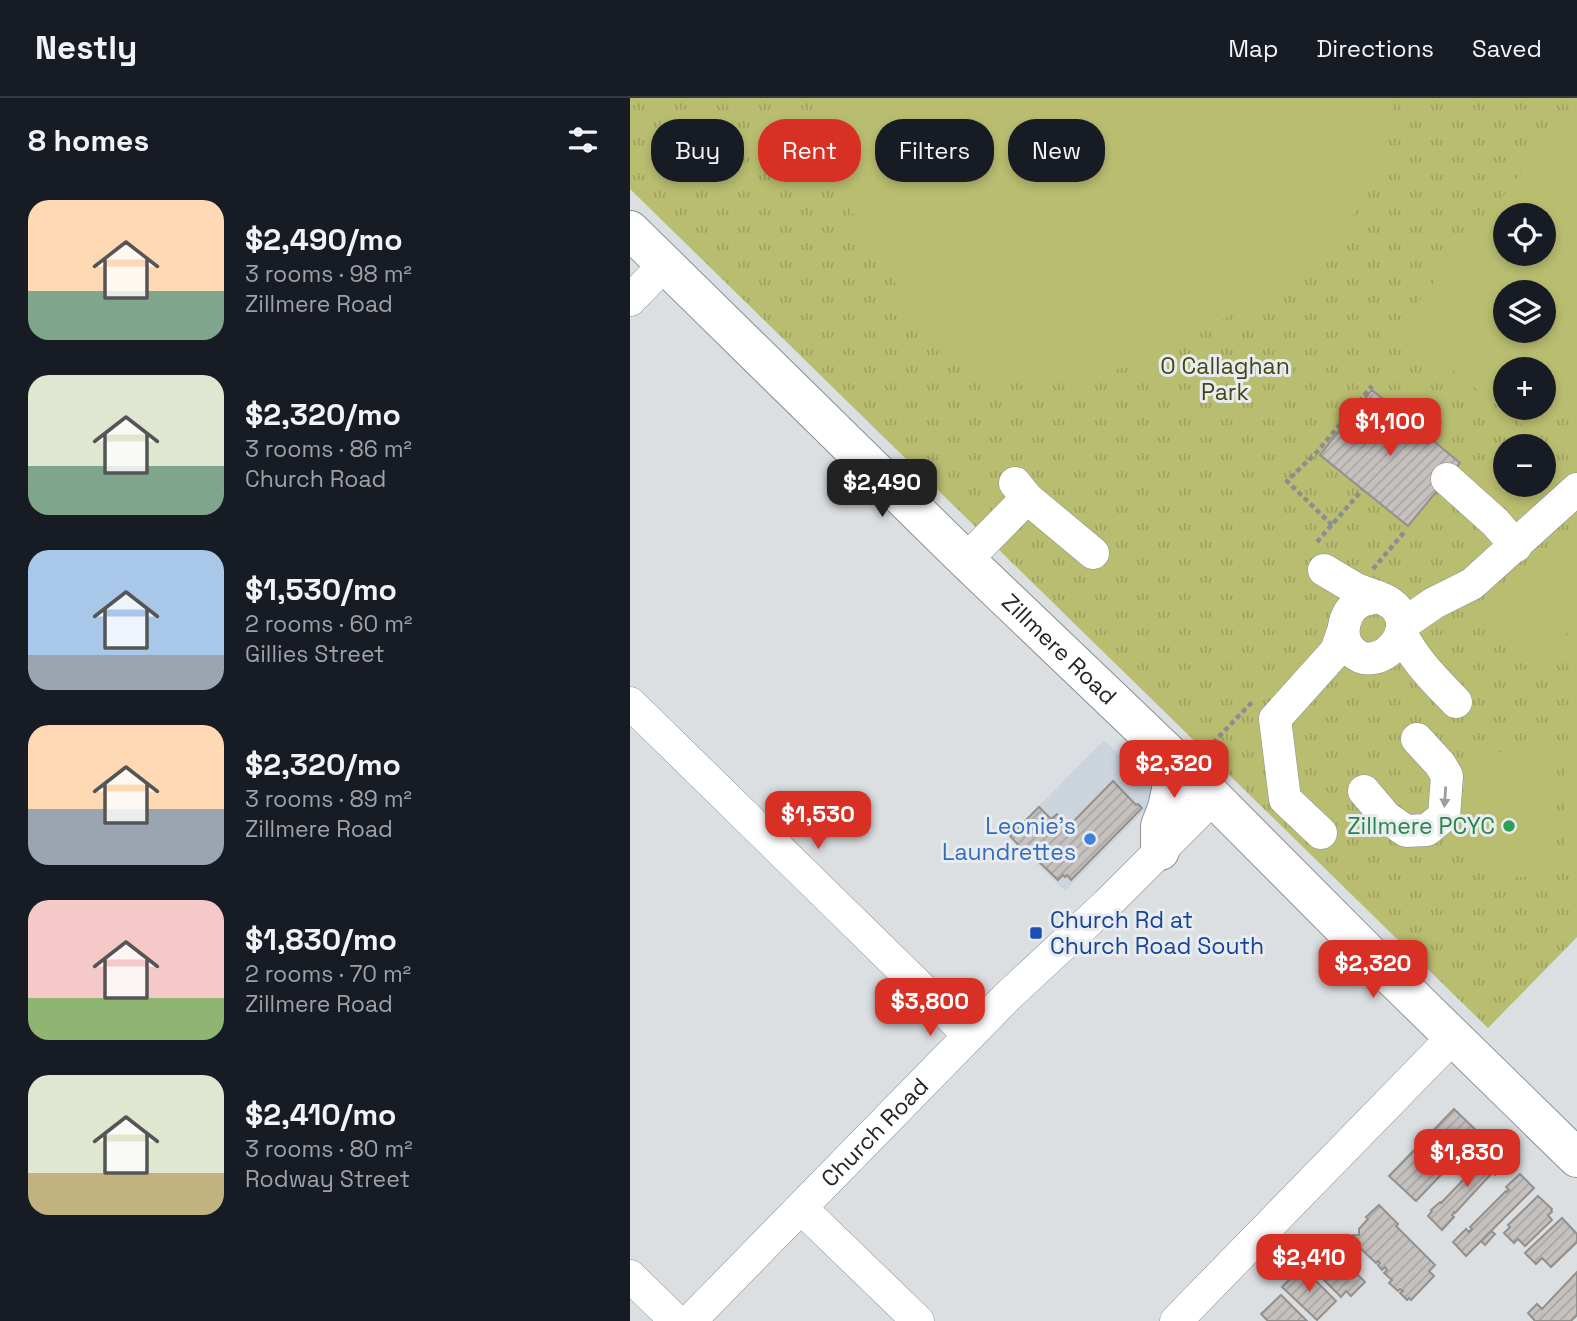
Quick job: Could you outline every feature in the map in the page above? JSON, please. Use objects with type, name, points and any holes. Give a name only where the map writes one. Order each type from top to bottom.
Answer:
[{"type":"main road","name":"Zillmere Road","points":[[630,230],[966,560],[1190,757],[1213,798],[1577,1158]]},
{"type":"main road","points":[[1160,851],[1160,825],[1190,757]]},
{"type":"street","points":[[630,300],[665,264]]},
{"type":"street","points":[[1447,479],[1516,546]]},
{"type":"street","points":[[1321,833],[1285,799],[1275,719],[1336,651],[1346,622],[1361,601],[1388,606],[1434,603],[1472,584],[1577,489]]},
{"type":"street","points":[[966,560],[1021,491],[1093,553]]},
{"type":"street","points":[[1425,670],[1393,654],[1360,657],[1350,650],[1345,641],[1346,622],[1324,570],[1388,606],[1405,641],[1425,670],[1456,702]]},
{"type":"street","points":[[1277,735],[1287,735],[1354,664],[1391,650],[1399,640],[1388,606]]},
{"type":"street","points":[[630,703],[969,1035]]},
{"type":"street","points":[[1364,791],[1386,817],[1406,831],[1427,830],[1444,816],[1447,776],[1440,764],[1417,739]]},
{"type":"street","name":"Church Road","points":[[690,1321],[1008,996],[1107,904],[1213,798]]},
{"type":"street","points":[[1176,1321],[1454,1037]]},
{"type":"street","points":[[801,1208],[918,1321]]},
{"type":"street","points":[[630,1276],[676,1321]]},
{"type":"path","points":[[1332,525],[1287,481],[1317,452],[1371,386]]},
{"type":"path","points":[[1317,542],[1362,489]]},
{"type":"path","points":[[1388,606],[1406,530]]},
{"type":"path","points":[[1190,757],[1259,695]]},
{"type":"shaded area","points":[[1104,740],[1153,788],[1151,804],[1065,891],[1009,836]]},
{"type":"green space","name":"O Callaghan Park","points":[[630,98],[1577,98],[1577,937],[1488,1028],[630,189]]},
{"type":"green space","points":[[835,98],[1390,98],[1393,118],[1384,160],[1356,211],[1307,262],[1247,306],[1154,358],[1090,378],[1041,385],[1004,378],[969,363],[937,342],[916,316],[843,198],[838,182],[861,182],[861,119],[831,119]]},
{"type":"green space","points":[[1569,114],[1577,121],[1577,377],[1556,403],[1556,357],[1493,357],[1493,402],[1398,327],[1493,209],[1493,266],[1556,266],[1556,203],[1498,203]]},
{"type":"green space","points":[[1516,420],[1542,420],[1532,433]]},
{"type":"green space","points":[[1561,545],[1577,561],[1577,623],[1537,663],[1490,616]]},
{"type":"green space","name":"Zillmere PCYC","points":[[1553,749],[1553,876],[1487,878],[1486,857],[1464,857],[1463,755]]},
{"type":"green space","points":[[1577,749],[1577,845],[1565,847],[1564,771]]},
{"type":"building","points":[[1372,390],[1460,463],[1408,526],[1320,455]]},
{"type":"building","points":[[1113,781],[1142,808],[1071,880],[1067,875],[1063,875],[1058,880],[1010,836],[1039,807],[1051,819],[1057,814],[1069,826]]},
{"type":"building","points":[[1454,1109],[1480,1134],[1416,1201],[1389,1176]]},
{"type":"building","points":[[1494,1148],[1508,1162],[1495,1175],[1492,1173],[1454,1212],[1454,1217],[1442,1230],[1428,1216],[1431,1210]]},
{"type":"building","points":[[1520,1174],[1534,1188],[1466,1256],[1453,1242],[1466,1229],[1469,1232],[1472,1229],[1470,1227],[1509,1190],[1506,1187]]},
{"type":"building","points":[[1538,1196],[1552,1209],[1548,1215],[1552,1220],[1525,1246],[1518,1239],[1514,1243],[1504,1233],[1510,1227],[1508,1225]]},
{"type":"building","points":[[1379,1205],[1435,1265],[1429,1271],[1434,1276],[1411,1300],[1407,1300],[1400,1293],[1403,1291],[1398,1291],[1389,1283],[1392,1280],[1384,1273],[1387,1270],[1385,1267],[1382,1270],[1378,1261],[1376,1263],[1358,1246],[1360,1243],[1356,1244],[1350,1238],[1359,1235],[1359,1229],[1368,1219],[1366,1217]]},
{"type":"building","points":[[1562,1218],[1577,1234],[1577,1242],[1551,1267],[1542,1258],[1536,1264],[1525,1253]]},
{"type":"building","points":[[1491,1231],[1495,1234],[1485,1245],[1481,1241]]},
{"type":"building","points":[[1325,1242],[1365,1282],[1351,1296],[1346,1291],[1341,1297],[1306,1262]]},
{"type":"building","points":[[1302,1267],[1336,1301],[1317,1320],[1282,1287]]},
{"type":"building","points":[[1577,1272],[1577,1315],[1571,1321],[1535,1321],[1528,1313],[1537,1304],[1542,1309]]},
{"type":"building","points":[[1281,1295],[1307,1321],[1268,1321],[1261,1314]]},
{"type":"place","name":"Zillmere PCYC","points":[[1509,826]]},
{"type":"place","name":"Leonie's Laundrettes","points":[[1090,839]]},
{"type":"place","name":"Church Rd at Church Road South","points":[[1036,933]]}]
